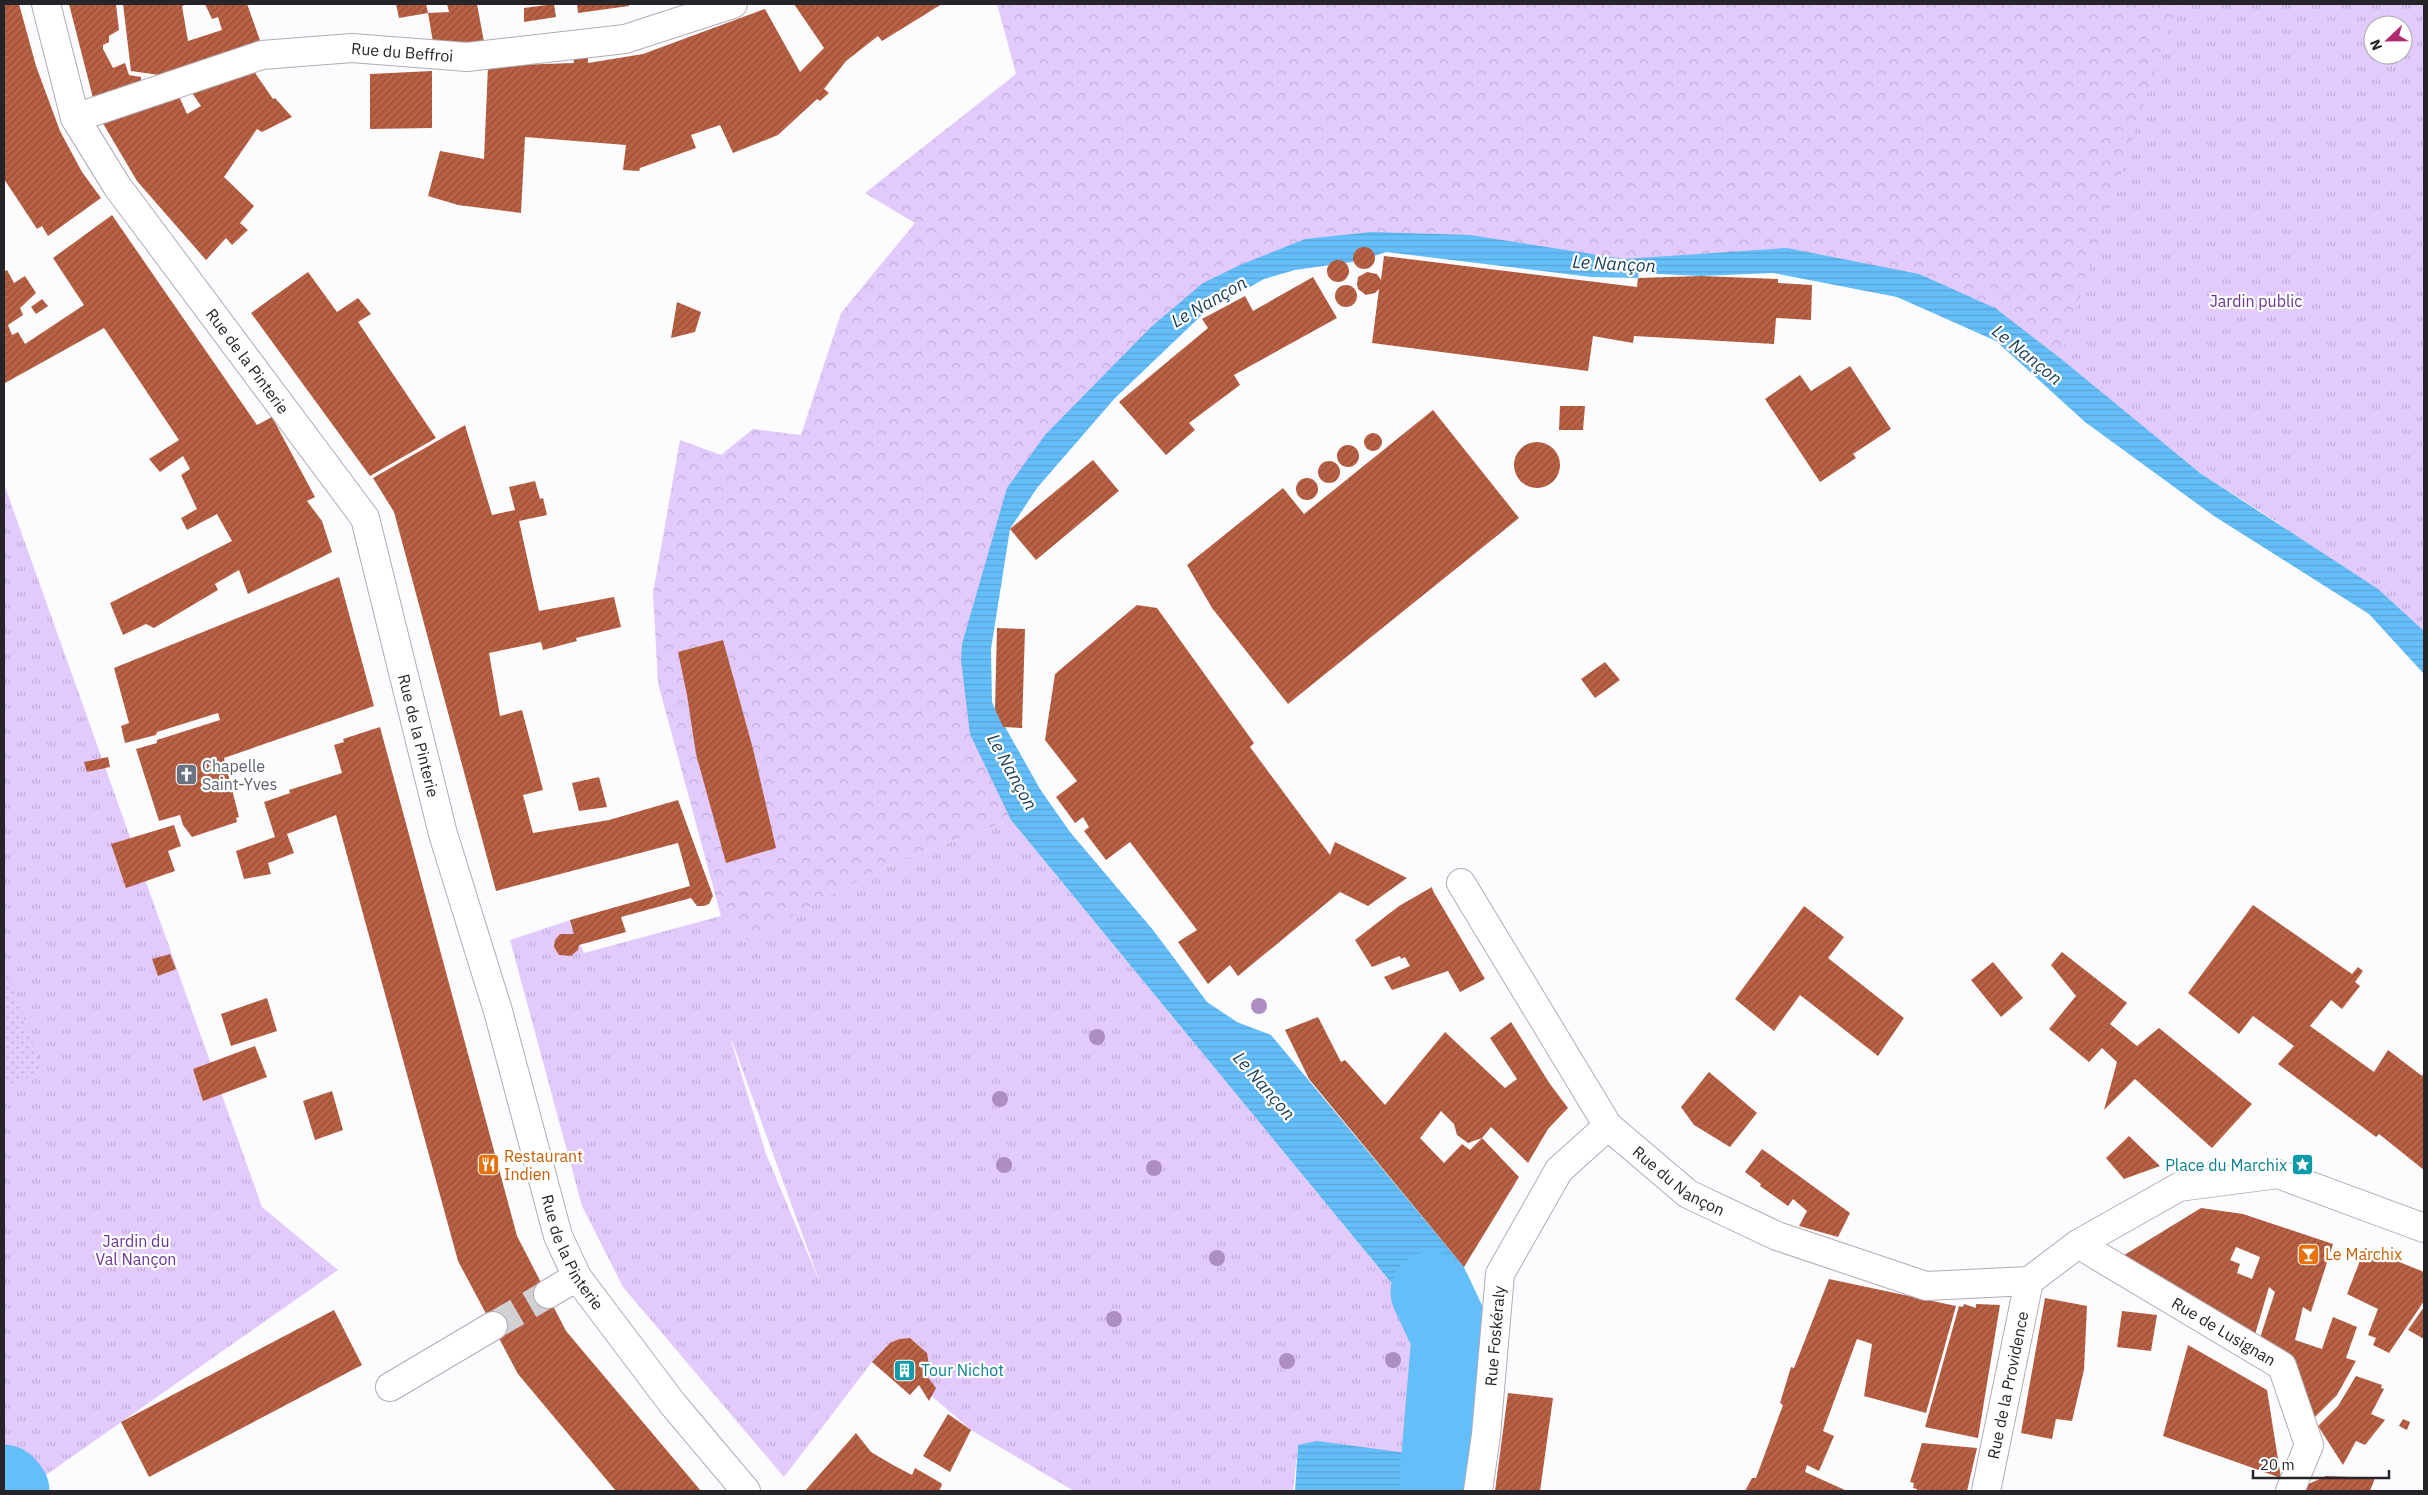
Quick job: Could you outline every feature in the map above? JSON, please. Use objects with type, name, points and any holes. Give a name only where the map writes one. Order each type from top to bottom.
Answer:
[{"type":"street","name":"Rue de la Pinterie","points":[[46,4],[75,118],[117,186],[365,518],[443,834],[498,1011],[558,1236],[577,1277],[672,1403],[746,1491]]},
{"type":"street","name":"Rue du Beffroi","points":[[75,118],[262,55],[352,48],[467,58],[625,40],[733,4]]},
{"type":"street","name":"Rue du Nançon","points":[[1461,883],[1608,1126],[1688,1194],[1778,1236],[1926,1286],[2029,1281]]},
{"type":"street","name":"Rue Foskéraly","points":[[1478,1491],[1486,1435],[1500,1274],[1559,1170],[1608,1126]]},
{"type":"street","points":[[2029,1281],[2078,1244],[2179,1187],[2278,1174],[2424,1228]]},
{"type":"street","name":"Rue de Lusignan","points":[[2078,1244],[2282,1366],[2309,1445],[2290,1491]]},
{"type":"street","points":[[548,1294],[577,1277]]},
{"type":"street","name":"Rue de la Providence","points":[[1986,1491],[2029,1281]]},
{"type":"street","points":[[390,1388],[493,1326]]},
{"type":"green space","points":[[997,4],[2177,4],[2175,11],[2274,520],[2001,330],[1895,280],[1337,244],[1290,256],[1169,323],[1019,480],[968,669],[1030,806],[1011,820],[888,865],[747,941],[741,928],[721,916],[658,683],[653,593],[680,440],[721,455],[753,429],[801,435],[841,313],[915,223],[865,193],[1016,74]]},
{"type":"green space","name":"Jardin public","points":[[2177,4],[2424,4],[2424,631],[2274,520],[2200,473],[2060,358]]},
{"type":"green space","name":"Jardin du Val Nançon","points":[[4,484],[262,1207],[338,1270],[23,1491],[4,1491]]},
{"type":"green space","points":[[1011,820],[1426,1325],[1438,1400],[1443,1457],[1298,1445],[1293,1491],[1074,1491],[971,1430],[919,1385],[928,1371],[929,1359],[922,1348],[909,1338],[899,1339],[890,1343],[872,1362],[784,1477],[623,1287],[582,1206],[510,940],[570,920],[584,953],[721,916],[741,928],[747,940],[888,865]],"holes":[[[732,1041],[820,1283],[766,1154]]]},
{"type":"green space","points":[[4,962],[43,1072],[4,1086]]},
{"type":"water","points":[[1371,232],[1470,235],[1624,259],[1787,248],[1919,274],[1995,308],[2060,358],[2200,473],[2378,589],[2424,631],[2424,674],[2369,614],[2214,516],[2085,422],[1996,341],[1897,297],[1773,273],[1701,276],[1639,273],[1638,278],[1591,277],[1386,252],[1359,261],[1295,270],[1264,279],[1204,313],[1115,398],[1037,488],[1010,529],[991,649],[992,702],[1040,789],[1070,832],[1153,930],[1207,1002],[1237,1022],[1271,1035],[1464,1267],[1478,1316],[1475,1402],[1438,1400],[1437,1362],[1426,1325],[1011,820],[970,734],[961,660],[962,644],[1007,488],[1045,435],[1151,327],[1203,283],[1240,265],[1305,239]]},
{"type":"water","points":[[1317,1441],[1466,1461],[1462,1491],[1295,1491],[1298,1445]]},
{"type":"building","points":[[4,4],[19,4],[36,66],[60,131],[82,172],[101,198],[48,236],[42,226],[37,229],[4,179]]},
{"type":"building","points":[[69,4],[116,4],[119,30],[109,36],[109,42],[103,45],[103,49],[113,68],[125,63],[129,75],[141,77],[141,85],[94,102]]},
{"type":"building","points":[[123,4],[188,4],[182,6],[188,41],[222,30],[218,17],[212,19],[205,4],[247,4],[261,43],[166,76],[131,71]]},
{"type":"building","points":[[396,4],[426,4],[428,13],[399,18]]},
{"type":"building","points":[[447,4],[477,4],[484,42],[433,42],[428,13],[449,12]]},
{"type":"building","points":[[554,4],[556,17],[524,22],[524,8]]},
{"type":"building","points":[[577,4],[629,4],[629,6],[578,13]]},
{"type":"building","points":[[794,4],[942,4],[882,41],[878,36],[846,61],[824,89],[829,93],[820,101],[817,99],[778,135],[733,153],[720,125],[691,135],[696,148],[640,168],[639,171],[623,170],[626,145],[525,137],[521,213],[458,205],[428,196],[440,151],[484,159],[488,66],[574,63],[573,56],[588,55],[588,63],[643,54],[765,9],[800,72],[824,48]]},
{"type":"building","points":[[253,70],[273,99],[275,98],[292,117],[262,132],[257,129],[224,177],[254,206],[240,223],[248,230],[232,245],[226,238],[206,260],[137,181],[101,120],[178,94],[187,114],[201,106],[190,90]]},
{"type":"building","points":[[432,71],[432,128],[370,129],[370,74]]},
{"type":"building","points":[[112,215],[257,425],[272,417],[315,497],[307,501],[322,521],[332,552],[248,594],[239,570],[215,584],[218,590],[154,628],[146,624],[123,635],[110,603],[232,541],[217,514],[187,530],[181,518],[197,509],[181,475],[190,469],[183,456],[160,472],[149,459],[179,440],[104,328],[5,383],[4,380],[4,272],[7,270],[14,283],[25,276],[36,293],[20,308],[23,315],[8,325],[12,335],[18,332],[25,344],[84,305],[53,258]]},
{"type":"building","points":[[1364,247],[1372,250],[1375,258],[1372,266],[1364,269],[1356,266],[1353,258],[1356,250]]},
{"type":"building","points":[[1384,256],[1637,287],[1638,278],[1701,276],[1778,279],[1778,283],[1812,285],[1811,320],[1776,318],[1774,344],[1634,336],[1633,343],[1593,336],[1588,371],[1372,343],[1379,289],[1375,293],[1366,295],[1358,289],[1357,284],[1358,277],[1367,272],[1377,274],[1381,280]]},
{"type":"building","points":[[1338,260],[1346,263],[1349,271],[1346,279],[1338,282],[1330,279],[1327,271],[1330,263]]},
{"type":"building","points":[[308,272],[337,312],[358,298],[371,314],[358,322],[436,438],[370,476],[251,313]]},
{"type":"building","points":[[1313,277],[1337,318],[1234,375],[1240,385],[1189,423],[1195,430],[1166,455],[1119,402],[1208,328],[1202,319],[1245,296],[1253,311]]},
{"type":"building","points":[[1346,285],[1354,288],[1357,296],[1354,304],[1346,307],[1338,304],[1335,296],[1338,288]]},
{"type":"building","points":[[42,299],[48,306],[36,314],[31,307]]},
{"type":"building","points":[[677,302],[701,312],[695,332],[671,338]]},
{"type":"building","points":[[1850,366],[1891,429],[1853,454],[1856,458],[1820,482],[1765,399],[1800,375],[1811,391]]},
{"type":"building","points":[[1560,406],[1585,406],[1583,430],[1559,430]]},
{"type":"building","points":[[1433,410],[1519,518],[1288,704],[1212,608],[1187,565],[1283,488],[1304,514]]},
{"type":"building","points":[[465,425],[492,515],[515,510],[509,487],[535,481],[540,499],[543,498],[547,515],[519,521],[539,611],[614,597],[621,627],[576,638],[577,641],[543,650],[541,642],[489,653],[500,716],[522,710],[543,790],[523,795],[533,833],[609,820],[678,800],[713,896],[709,904],[704,906],[697,906],[691,898],[621,917],[626,932],[579,945],[578,950],[571,956],[559,955],[554,947],[555,940],[560,934],[574,934],[570,920],[690,886],[678,843],[496,891],[394,512],[373,478]]},
{"type":"building","points":[[1369,433],[1377,433],[1382,438],[1380,449],[1369,451],[1364,446],[1364,438]]},
{"type":"building","points":[[1533,442],[1541,442],[1550,446],[1556,452],[1560,465],[1556,478],[1550,484],[1541,488],[1533,488],[1524,484],[1518,478],[1514,469],[1514,461],[1518,452],[1524,446]]},
{"type":"building","points":[[1348,445],[1356,448],[1359,456],[1356,464],[1348,467],[1340,464],[1337,456],[1340,448]]},
{"type":"building","points":[[1093,460],[1119,491],[1036,560],[1010,529]]},
{"type":"building","points":[[1329,461],[1337,464],[1340,472],[1337,480],[1329,483],[1321,480],[1318,472],[1321,464]]},
{"type":"building","points":[[1307,478],[1315,481],[1318,489],[1315,497],[1307,500],[1299,497],[1296,489],[1299,481]]},
{"type":"building","points":[[339,577],[374,706],[224,758],[239,817],[236,818],[237,822],[192,837],[183,825],[180,815],[159,821],[136,749],[157,743],[157,740],[220,720],[218,713],[157,732],[156,735],[125,743],[121,726],[129,723],[114,668]]},
{"type":"building","points":[[1137,605],[1157,608],[1254,743],[1250,747],[1330,855],[1335,842],[1407,878],[1368,906],[1340,892],[1238,976],[1230,965],[1208,984],[1178,942],[1197,930],[1130,842],[1106,860],[1084,831],[1089,827],[1083,817],[1075,823],[1056,797],[1077,781],[1045,740],[1055,674]]},
{"type":"building","points":[[997,628],[1025,629],[1022,728],[1003,727],[995,709]]},
{"type":"building","points":[[723,640],[753,749],[776,848],[726,863],[696,754],[678,652]]},
{"type":"building","points":[[1605,662],[1620,680],[1595,698],[1581,679]]},
{"type":"building","points":[[380,727],[517,1236],[566,1331],[701,1491],[616,1491],[518,1374],[458,1261],[336,815],[287,834],[294,853],[268,863],[271,874],[244,879],[236,851],[275,837],[264,802],[290,793],[289,790],[342,773],[334,745],[344,742],[343,739]]},
{"type":"building","points":[[108,757],[110,767],[87,772],[84,762]]},
{"type":"building","points":[[599,777],[607,807],[579,811],[572,783]]},
{"type":"building","points":[[174,825],[181,846],[168,851],[175,871],[126,888],[111,844]]},
{"type":"building","points":[[1432,887],[1485,979],[1460,992],[1448,971],[1392,990],[1384,977],[1410,966],[1405,957],[1401,959],[1400,956],[1372,967],[1355,940],[1399,906]]},
{"type":"building","points":[[2253,905],[2352,974],[2358,967],[2363,971],[2355,982],[2360,986],[2342,1009],[2331,1000],[2310,1026],[2374,1072],[2388,1050],[2422,1076],[2424,1073],[2424,1170],[2379,1134],[2376,1137],[2278,1064],[2294,1046],[2253,1016],[2239,1034],[2188,993]]},
{"type":"building","points":[[1804,906],[1844,937],[1828,958],[1904,1018],[1878,1056],[1800,995],[1774,1031],[1735,999]]},
{"type":"building","points":[[2062,952],[2127,1003],[2110,1024],[2137,1046],[2159,1028],[2252,1104],[2212,1148],[2135,1079],[2104,1110],[2117,1062],[2102,1048],[2089,1062],[2049,1029],[2076,996],[2051,965]]},
{"type":"building","points":[[170,954],[176,969],[158,976],[152,959]]},
{"type":"building","points":[[1993,962],[2023,998],[2001,1017],[1971,980]]},
{"type":"building","points":[[267,998],[277,1031],[231,1046],[221,1014]]},
{"type":"building","points":[[1318,1017],[1341,1062],[1345,1060],[1385,1105],[1445,1032],[1505,1088],[1517,1079],[1490,1038],[1511,1022],[1550,1084],[1568,1108],[1548,1129],[1528,1163],[1491,1127],[1482,1138],[1519,1177],[1464,1267],[1309,1079],[1285,1030]],"holes":[[[1441,1111],[1454,1124],[1457,1135],[1468,1143],[1482,1138],[1470,1150],[1462,1144],[1444,1163],[1420,1138]]]},
{"type":"building","points":[[255,1046],[267,1077],[203,1101],[193,1069]]},
{"type":"building","points":[[1709,1072],[1757,1113],[1730,1147],[1694,1125],[1681,1107]]},
{"type":"building","points":[[332,1091],[343,1130],[315,1140],[303,1101]]},
{"type":"building","points":[[2129,1136],[2160,1166],[2124,1179],[2106,1158]]},
{"type":"building","points":[[1762,1149],[1850,1213],[1838,1237],[1799,1226],[1807,1211],[1793,1199],[1788,1206],[1760,1186],[1761,1184],[1745,1172]]},
{"type":"building","points":[[2201,1208],[2243,1214],[2333,1244],[2311,1312],[2303,1307],[2295,1340],[2322,1349],[2333,1317],[2357,1327],[2346,1358],[2356,1361],[2337,1395],[2314,1418],[2292,1357],[2258,1344],[2275,1292],[2269,1287],[2254,1338],[2121,1257]],"holes":[[[2236,1247],[2260,1257],[2252,1279],[2237,1273],[2240,1264],[2230,1260]]]},
{"type":"building","points":[[2365,1248],[2424,1272],[2424,1301],[2389,1353],[2373,1345],[2376,1338],[2368,1335],[2378,1309],[2347,1294]]},
{"type":"building","points":[[1829,1279],[1956,1306],[1926,1413],[1864,1396],[1872,1344],[1857,1339],[1823,1431],[1834,1436],[1819,1471],[1807,1465],[1805,1472],[1847,1491],[1745,1491],[1752,1478],[1756,1478],[1783,1405],[1780,1403],[1791,1367],[1794,1368]]},
{"type":"building","points":[[2045,1298],[2087,1306],[2084,1370],[2072,1421],[2056,1419],[2052,1439],[2021,1433]]},
{"type":"building","points":[[1964,1304],[1976,1308],[1976,1304],[2000,1305],[1978,1438],[1925,1427],[1959,1306],[1963,1307]]},
{"type":"building","points":[[2424,1307],[2424,1339],[2408,1330]]},
{"type":"building","points":[[334,1310],[362,1365],[149,1477],[121,1422]]},
{"type":"building","points":[[2122,1311],[2157,1315],[2151,1351],[2117,1347]]},
{"type":"building","name":"Tour Nichot","points":[[910,1338],[927,1353],[929,1364],[927,1376],[936,1388],[929,1401],[919,1385],[910,1395],[872,1362],[890,1343],[899,1339]]},
{"type":"building","points":[[2188,1345],[2267,1390],[2281,1478],[2163,1436]]},
{"type":"building","points":[[2356,1376],[2382,1385],[2381,1388],[2384,1389],[2371,1414],[2385,1420],[2365,1445],[2356,1441],[2343,1465],[2318,1426],[2338,1406]]},
{"type":"building","points":[[1508,1393],[1553,1398],[1540,1491],[1495,1491]]},
{"type":"building","points":[[948,1414],[971,1430],[950,1472],[923,1456]]},
{"type":"building","points":[[2403,1419],[2410,1422],[2407,1430],[2399,1426]]},
{"type":"building","points":[[856,1433],[871,1452],[893,1465],[912,1475],[915,1468],[941,1483],[939,1491],[805,1491]]},
{"type":"building","points":[[1922,1443],[1977,1448],[1967,1491],[1917,1491],[1917,1489],[1913,1488],[1914,1483],[1910,1482]]},
{"type":"building","points":[[2326,1476],[2375,1478],[2370,1491],[2299,1491],[2300,1488]]},
{"type":"waterway","name":"Le Nançon","points":[[1431,1292],[1452,1337],[1439,1491]]},
{"type":"waterway","name":"Le Nançon","points":[[4,1485],[9,1491]]},
{"type":"tunnel","points":[[493,1326],[548,1294]]},
{"type":"place","name":"Chapelle Saint-Yves","points":[[186,775]]},
{"type":"place","name":"Restaurant Indien","points":[[488,1165]]},
{"type":"place","name":"Place du Marchix","points":[[2303,1165]]},
{"type":"place","name":"Le Marchix","points":[[2309,1254]]},
{"type":"place","name":"Tour Nichot","points":[[905,1370]]}]
